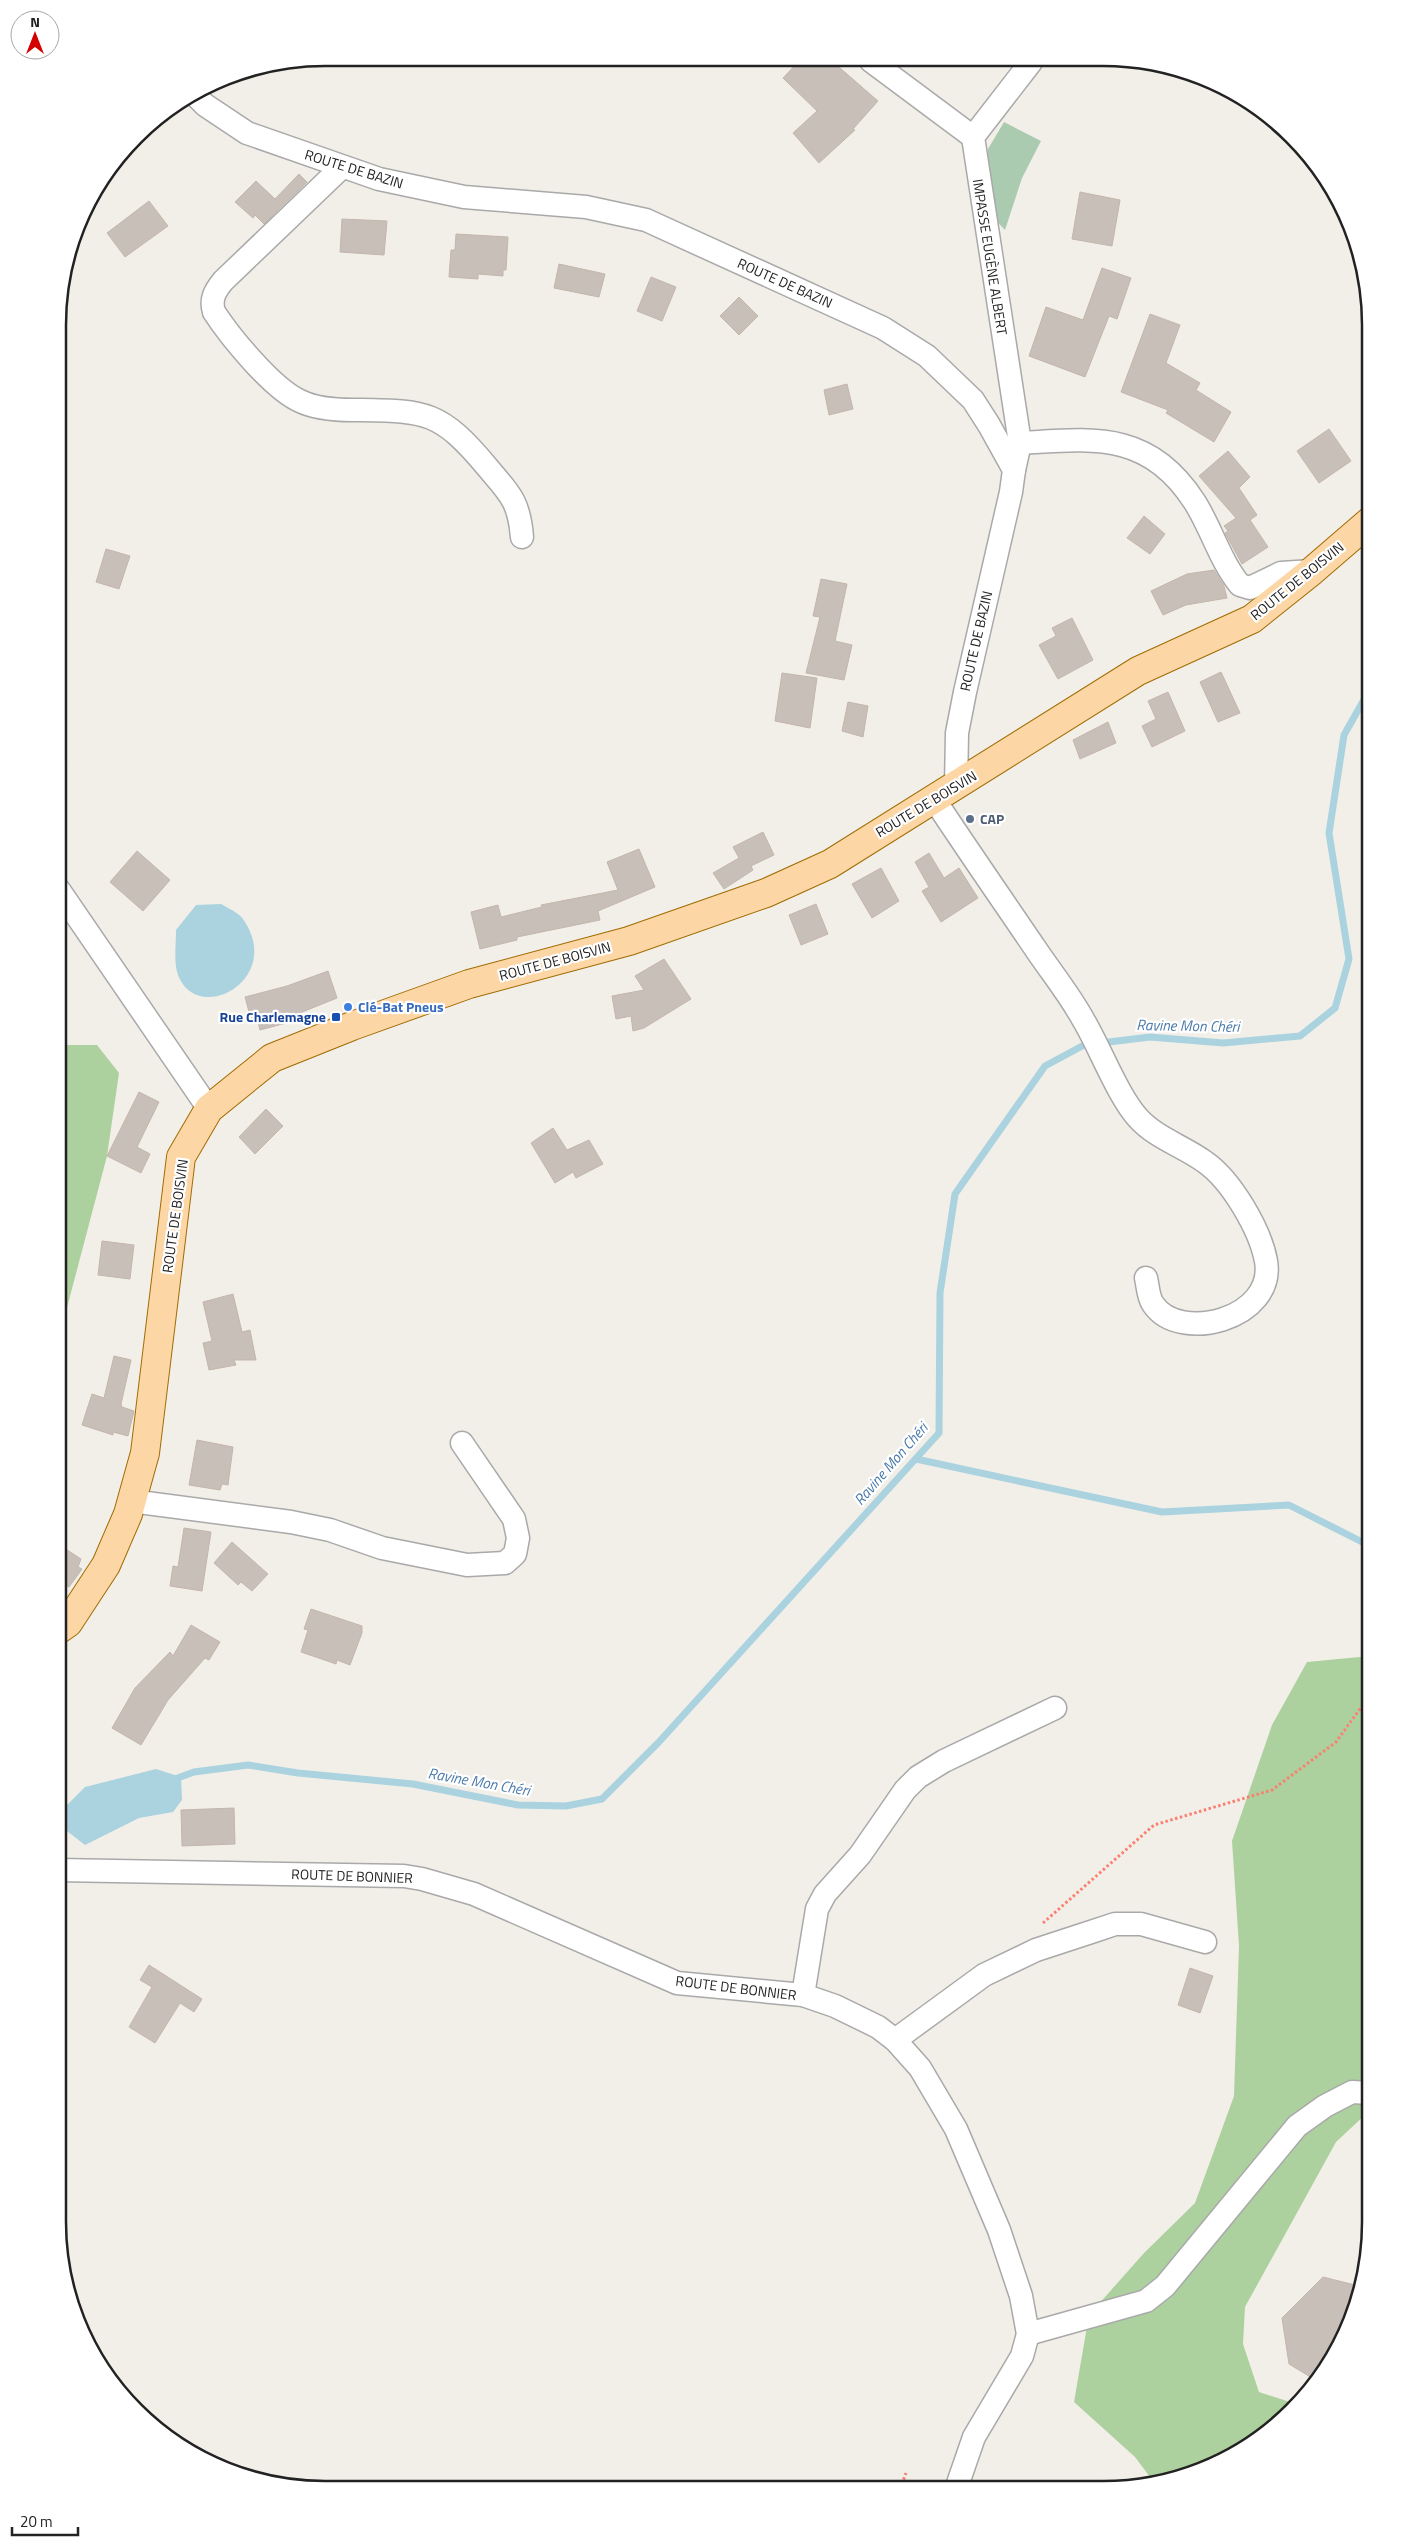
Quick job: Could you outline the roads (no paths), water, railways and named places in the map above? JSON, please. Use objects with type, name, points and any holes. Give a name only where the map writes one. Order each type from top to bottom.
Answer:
[{"type":"main road","name":"ROUTE DE BOISVIN","points":[[66,1624],[106,1564],[131,1501],[146,1453],[181,1157],[209,1109],[272,1058],[352,1026],[469,984],[629,941],[766,893],[830,864],[1138,671],[1252,618],[1312,571],[1362,528]]},
{"type":"street","points":[[878,66],[973,137],[1028,66]]},
{"type":"street","name":"ROUTE DE BAZIN","points":[[199,99],[247,133],[379,179],[464,197],[586,207],[638,218],[883,328],[927,356],[973,400],[990,425],[1014,470],[1011,492],[962,708],[945,793]]},
{"type":"street","name":"IMPASSE EUGÈNE ALBERT","points":[[973,137],[1020,444],[1014,470]]},
{"type":"street","points":[[342,167],[223,281],[213,297],[211,304],[214,312],[268,376],[289,395],[302,402],[317,407],[342,410],[411,411],[433,417],[450,428],[469,445],[516,501],[522,537]]},
{"type":"street","points":[[1020,444],[1106,440],[1132,447],[1160,464],[1177,479],[1194,501],[1240,585],[1250,588],[1281,574],[1312,571]]},
{"type":"street","points":[[945,793],[1084,1020],[1125,1099],[1137,1118],[1157,1134],[1206,1162],[1224,1180],[1240,1200],[1260,1241],[1266,1260],[1265,1284],[1252,1304],[1230,1317],[1204,1323],[1189,1322],[1159,1311],[1151,1302],[1146,1278]]},
{"type":"street","points":[[66,900],[209,1109]]},
{"type":"street","points":[[131,1501],[291,1522],[330,1530],[382,1548],[467,1565],[505,1563],[515,1554],[518,1538],[514,1519],[462,1443]]},
{"type":"street","points":[[803,1995],[817,1909],[825,1894],[860,1855],[905,1790],[918,1777],[944,1761],[1055,1708]]},
{"type":"street","name":"ROUTE DE BONNIER","points":[[66,1870],[404,1876],[422,1879],[474,1894],[677,1983],[803,1995],[857,2014],[895,2040],[920,2068],[956,2129],[999,2230],[1021,2296],[1028,2334],[1022,2356],[974,2436],[958,2481]]},
{"type":"street","points":[[895,2040],[984,1975],[1036,1950],[1115,1924],[1141,1924],[1204,1942]]},
{"type":"street","points":[[1028,2334],[1146,2301],[1165,2286],[1297,2126],[1325,2106],[1352,2092],[1362,2092]]},
{"type":"water","points":[[221,904],[243,919],[253,941],[253,961],[245,978],[232,990],[217,996],[201,996],[186,988],[177,972],[175,957],[176,930],[196,905]]},
{"type":"water","points":[[156,1769],[181,1777],[182,1800],[173,1812],[139,1818],[85,1845],[67,1831],[66,1806],[85,1787]]},
{"type":"waterway","name":"Ravine Mon Chéri","points":[[172,1780],[194,1772],[248,1765],[298,1773],[413,1784],[518,1805],[566,1806],[602,1799],[658,1743],[939,1433],[940,1293],[955,1194],[1045,1066],[1084,1045],[1150,1037],[1223,1043],[1300,1036],[1335,1008],[1349,959],[1329,833],[1344,735],[1362,703]]},
{"type":"waterway","points":[[916,1459],[1162,1512],[1289,1505],[1362,1542]]},
{"type":"waterway","name":"Ravine Mon Chéri","points":[[66,1808],[74,1808]]},
{"type":"place","name":"CAP","points":[[970,819]]},
{"type":"place","name":"Clé-Bat Pneus","points":[[348,1007]]},
{"type":"place","name":"Rue Charlemagne","points":[[336,1017]]}]
